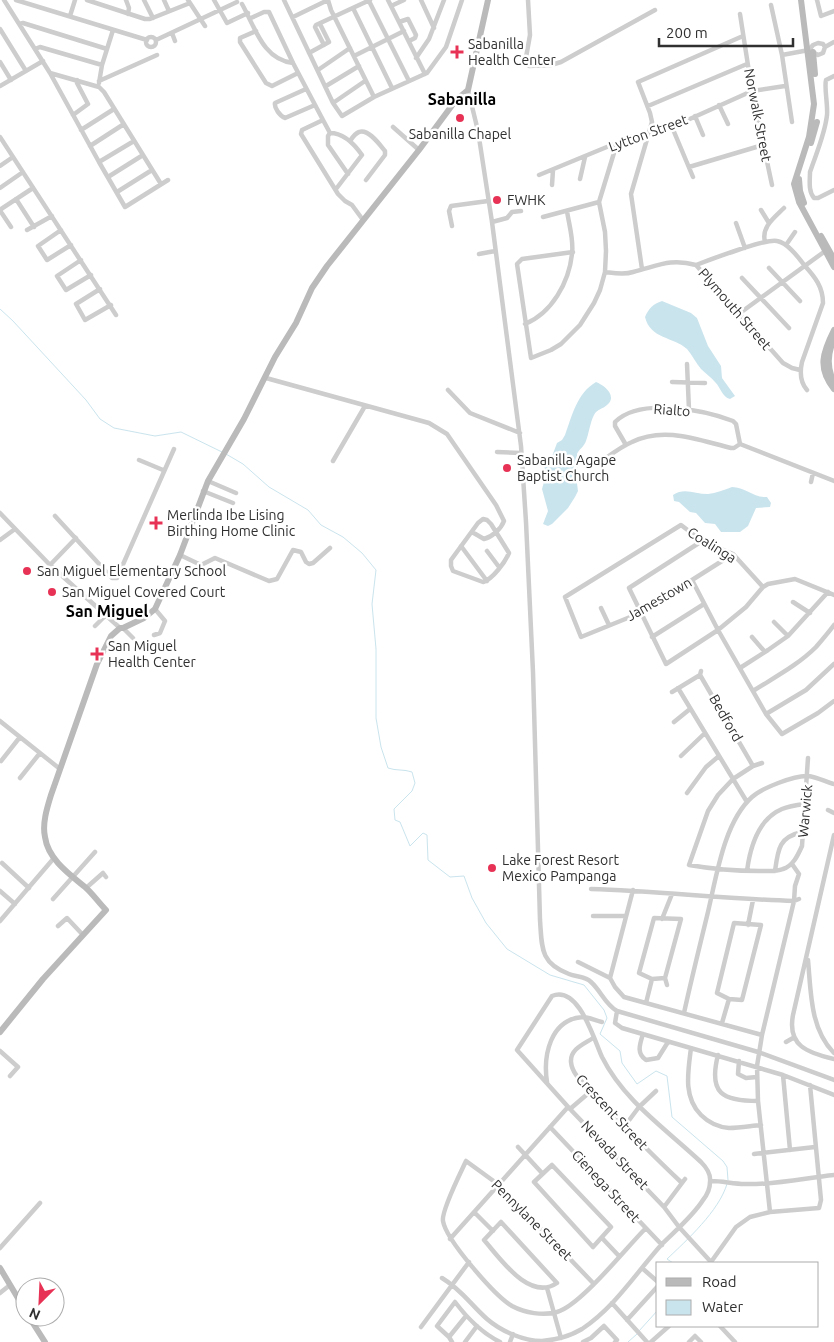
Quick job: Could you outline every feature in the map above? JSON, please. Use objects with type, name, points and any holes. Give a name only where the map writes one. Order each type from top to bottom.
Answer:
[{"type":"street","points":[[4,0],[50,72],[126,207],[168,180]]},
{"type":"street","points":[[16,0],[147,40],[150,37],[156,40]]},
{"type":"street","points":[[70,16],[75,0]]},
{"type":"street","points":[[86,0],[145,19],[153,18],[189,2],[206,26]]},
{"type":"street","points":[[106,0],[108,7]]},
{"type":"street","points":[[126,0],[129,8],[128,14]]},
{"type":"street","points":[[144,0],[153,18]]},
{"type":"street","points":[[164,0],[169,11]]},
{"type":"street","points":[[214,0],[228,24],[248,13]]},
{"type":"street","points":[[285,0],[333,103],[340,115],[344,116],[374,97],[425,74],[446,47],[462,0]]},
{"type":"street","points":[[293,17],[328,0],[374,97]]},
{"type":"street","points":[[318,25],[370,0],[409,81]]},
{"type":"street","points":[[388,0],[425,74]]},
{"type":"street","points":[[390,6],[404,0]]},
{"type":"street","points":[[421,0],[434,28]]},
{"type":"street","points":[[416,58],[429,39],[444,0]]},
{"type":"street","points":[[488,0],[468,90],[478,131],[492,222],[520,433],[533,672],[543,954],[552,965],[569,974],[591,981],[608,1004],[617,1011],[758,1052],[834,1080]]},
{"type":"street","points":[[528,0],[530,35],[525,63],[529,66],[551,65],[561,62],[655,10]]},
{"type":"street","points":[[801,0],[811,50],[818,56],[821,55],[825,47],[834,42]]},
{"type":"street","points":[[805,0],[818,104],[814,136],[799,176],[799,184],[802,200],[830,254],[834,267]]},
{"type":"street","points":[[817,0],[822,16],[834,10]]},
{"type":"street","points":[[156,40],[240,1],[251,18],[263,45],[272,55],[283,62],[293,63]]},
{"type":"street","points":[[772,5],[792,122]]},
{"type":"street","points":[[353,8],[392,88]]},
{"type":"street","points":[[251,18],[264,12],[269,12],[306,89],[330,133]]},
{"type":"street","name":"Norwalk Street","points":[[740,14],[747,64],[772,186]]},
{"type":"street","points":[[399,22],[408,19],[416,34],[409,41]]},
{"type":"street","points":[[20,24],[24,23],[107,49]]},
{"type":"street","points":[[309,53],[329,42],[318,25]]},
{"type":"street","points":[[318,25],[324,45]]},
{"type":"street","points":[[0,28],[26,71]]},
{"type":"street","points":[[113,30],[102,65],[99,84],[161,184]]},
{"type":"street","points":[[256,31],[240,38],[240,42],[266,83],[272,86],[298,73]]},
{"type":"street","points":[[354,56],[404,31]]},
{"type":"street","points":[[172,33],[175,41]]},
{"type":"street","points":[[642,269],[631,194],[652,122],[648,106],[638,82],[743,36]]},
{"type":"street","points":[[147,40],[148,46],[155,51]]},
{"type":"street","points":[[155,51],[156,40]]},
{"type":"street","points":[[782,55],[811,50],[818,43],[823,44],[825,47]]},
{"type":"street","points":[[36,49],[40,47],[102,65]]},
{"type":"street","points":[[318,70],[350,48]]},
{"type":"street","points":[[50,72],[99,84],[155,51]]},
{"type":"street","points":[[0,86],[43,61]]},
{"type":"street","points":[[0,62],[11,80]]},
{"type":"street","points":[[648,106],[747,64]]},
{"type":"street","points":[[326,86],[359,66]]},
{"type":"street","points":[[834,76],[826,80],[825,83],[827,93],[826,122],[810,172],[811,195],[814,198],[834,190]]},
{"type":"street","points":[[73,115],[88,104],[77,80]]},
{"type":"street","points":[[333,103],[365,81]]},
{"type":"street","name":"Lytton Street","points":[[539,175],[636,135],[649,135],[672,127],[752,90],[785,86]]},
{"type":"street","points":[[306,89],[275,103],[276,108],[281,116],[285,118],[315,105]]},
{"type":"street","points":[[0,1032],[43,979],[106,910],[54,858],[47,847],[44,835],[47,808],[97,664],[111,636],[155,610],[180,556],[208,481],[244,420],[275,357],[296,323],[312,288],[362,220],[419,150],[456,100],[468,90]]},
{"type":"street","points":[[719,105],[728,124]]},
{"type":"street","points":[[81,130],[114,110]]},
{"type":"street","points":[[695,116],[703,135]]},
{"type":"street","points":[[322,120],[302,130],[300,134],[336,189],[345,201],[352,205],[362,220]]},
{"type":"street","points":[[90,146],[124,124]]},
{"type":"street","points":[[393,127],[419,150]]},
{"type":"street","points":[[672,127],[693,177]]},
{"type":"street","points":[[350,141],[363,131],[385,151],[385,155],[366,180]]},
{"type":"street","points":[[330,133],[337,134],[350,141],[362,155],[336,189]]},
{"type":"street","points":[[330,133],[328,145],[348,174]]},
{"type":"street","points":[[0,137],[2,144],[34,188],[116,315]]},
{"type":"street","points":[[99,162],[134,141]]},
{"type":"street","points":[[573,252],[522,259],[517,264],[531,358],[561,344],[580,325],[594,303],[605,272],[605,232],[599,202],[617,143]]},
{"type":"street","points":[[689,167],[763,145]]},
{"type":"street","points":[[108,177],[143,155]]},
{"type":"street","points":[[0,166],[13,157]]},
{"type":"street","points":[[580,179],[585,157]]},
{"type":"street","points":[[116,192],[152,170]]},
{"type":"street","points":[[552,185],[553,170]]},
{"type":"street","points":[[0,188],[23,172]]},
{"type":"street","points":[[11,227],[1,212],[2,209],[34,188]]},
{"type":"street","points":[[16,199],[34,226]]},
{"type":"street","points":[[452,226],[449,211],[451,206],[488,201]]},
{"type":"street","points":[[543,217],[599,202]]},
{"type":"street","points":[[765,242],[764,232],[769,223],[784,208]]},
{"type":"street","points":[[761,210],[769,223]]},
{"type":"street","points":[[492,222],[507,218],[512,212],[521,211]]},
{"type":"street","points":[[526,324],[536,318],[556,297],[566,279],[573,252],[567,211]]},
{"type":"street","points":[[27,230],[52,216]]},
{"type":"street","points":[[736,223],[745,248]]},
{"type":"street","points":[[62,230],[38,246],[47,260],[72,246]]},
{"type":"street","points":[[786,246],[795,232]]},
{"type":"street","points":[[696,265],[745,248],[776,241],[786,246],[805,265],[819,284],[823,293],[824,303],[804,352],[800,370],[807,390]]},
{"type":"street","points":[[479,254],[495,251]]},
{"type":"street","points":[[740,313],[805,265],[830,254]]},
{"type":"street","points":[[81,260],[57,276],[66,290],[91,275]]},
{"type":"street","name":"Plymouth Street","points":[[605,272],[632,273],[677,261],[696,265],[783,363],[800,370]]},
{"type":"street","points":[[769,268],[800,301]]},
{"type":"street","points":[[742,278],[789,328]]},
{"type":"street","points":[[100,289],[76,304],[85,320],[110,305]]},
{"type":"street","points":[[834,330],[825,348],[823,362],[826,378],[834,389]]},
{"type":"street","points":[[834,339],[828,358],[829,370],[834,383]]},
{"type":"street","points":[[687,364],[689,410]]},
{"type":"street","points":[[266,378],[429,422],[447,434],[496,505],[504,522],[488,538],[484,539],[472,532]]},
{"type":"street","points":[[672,382],[705,383]]},
{"type":"street","points":[[448,390],[470,413],[520,433]]},
{"type":"street","points":[[333,460],[365,406]]},
{"type":"street","name":"Rialto","points":[[626,445],[615,426],[618,418],[639,410],[659,407],[689,410],[733,421],[736,424],[740,444]]},
{"type":"street","points":[[599,463],[626,445],[650,435],[661,434],[681,436],[731,448],[740,444],[834,481]]},
{"type":"street","points":[[55,516],[112,578],[117,578],[174,448]]},
{"type":"street","points":[[497,452],[521,453]]},
{"type":"street","points":[[139,460],[163,470]]},
{"type":"street","points":[[811,482],[813,473]]},
{"type":"street","points":[[208,481],[236,493]]},
{"type":"street","points":[[203,492],[233,503]]},
{"type":"street","points":[[0,514],[50,565],[133,638]]},
{"type":"street","points":[[484,518],[488,520],[496,532],[509,553],[486,581],[480,581],[453,571],[451,560],[484,518]]},
{"type":"street","name":"Coalinga","points":[[581,637],[565,597],[681,525],[702,541],[733,554],[763,587]]},
{"type":"street","points":[[0,540],[15,529]]},
{"type":"street","points":[[50,565],[76,538]]},
{"type":"street","points":[[702,541],[629,588],[666,664],[718,630],[746,607],[763,587],[768,584],[795,579],[834,595]]},
{"type":"street","points":[[461,546],[486,581]]},
{"type":"street","points":[[180,556],[201,565],[215,558],[273,581],[277,579],[293,550],[300,552],[309,564],[313,563],[330,548]]},
{"type":"street","points":[[487,551],[499,567]]},
{"type":"street","name":"Jamestown","points":[[581,637],[640,613],[733,554]]},
{"type":"street","points":[[692,580],[766,714],[782,734],[818,714],[834,701]]},
{"type":"street","points":[[740,668],[788,636],[828,592]]},
{"type":"street","points":[[793,602],[810,613]]},
{"type":"street","points":[[652,637],[704,604]]},
{"type":"street","points":[[602,608],[609,625]]},
{"type":"street","points":[[154,635],[160,633],[165,621],[155,610]]},
{"type":"street","points":[[95,626],[106,615]]},
{"type":"street","points":[[774,622],[788,636]]},
{"type":"street","points":[[753,691],[798,663],[817,646],[834,625]]},
{"type":"street","points":[[752,637],[765,652]]},
{"type":"street","points":[[766,714],[806,690],[834,664]]},
{"type":"street","name":"Bedford","points":[[678,688],[700,673],[753,766]]},
{"type":"street","points":[[672,692],[678,688],[746,802]]},
{"type":"street","points":[[674,722],[690,709]]},
{"type":"street","points":[[0,722],[60,769]]},
{"type":"street","points":[[681,756],[705,733]]},
{"type":"street","points":[[1,761],[20,737]]},
{"type":"street","points":[[20,778],[40,753]]},
{"type":"street","points":[[687,793],[706,767],[719,756]]},
{"type":"street","name":"Warwick","points":[[793,863],[802,846],[808,758]]},
{"type":"street","points":[[762,763],[753,766],[732,779],[718,795],[708,811],[689,865],[718,870],[775,871],[785,869],[793,863],[800,874],[795,886],[796,900],[756,1066],[770,1212],[820,1208],[821,1200],[810,1085]]},
{"type":"street","points":[[684,1013],[718,870],[729,833],[746,802],[765,788],[808,776],[834,784]]},
{"type":"street","points":[[747,871],[752,845],[762,825],[774,813],[782,809],[805,804]]},
{"type":"street","points":[[828,810],[834,813]]},
{"type":"street","points":[[775,871],[779,852],[785,839],[793,834],[802,832]]},
{"type":"street","points":[[834,836],[792,1023],[793,1038],[805,1049],[834,1059]]},
{"type":"street","points":[[52,899],[95,852]]},
{"type":"street","points":[[1,919],[54,858]]},
{"type":"street","points":[[2,863],[28,888]]},
{"type":"street","points":[[86,888],[103,873],[106,877]]},
{"type":"street","points":[[591,889],[633,890],[752,900],[796,900]]},
{"type":"street","points":[[0,890],[15,904]]},
{"type":"street","points":[[610,978],[633,890]]},
{"type":"street","points":[[662,919],[672,894]]},
{"type":"street","points":[[748,925],[752,900]]},
{"type":"street","points":[[651,913],[654,918],[637,975],[652,979],[665,978]]},
{"type":"street","points":[[593,916],[626,916]]},
{"type":"street","points":[[654,918],[683,917],[665,978],[667,985]]},
{"type":"street","points":[[58,926],[67,918],[83,935]]},
{"type":"street","points":[[744,1005],[742,1000],[761,925],[767,920]]},
{"type":"street","points":[[712,998],[717,993],[733,921],[748,925],[761,925]]},
{"type":"street","points":[[808,956],[815,1020],[823,1037],[834,1053]]},
{"type":"street","points":[[578,962],[610,978],[624,997],[762,1035]]},
{"type":"street","points":[[591,981],[599,974]]},
{"type":"street","points":[[646,1003],[652,979]]},
{"type":"street","points":[[717,993],[729,999],[742,1000]]},
{"type":"street","name":"Nevada Street","points":[[585,1017],[581,1009],[572,1000],[560,994],[552,996],[517,1050],[569,1108],[664,1206],[679,1227],[711,1262],[730,1235],[744,1220],[750,1216],[770,1212]]},
{"type":"street","points":[[722,1023],[729,999]]},
{"type":"street","points":[[617,1011],[615,1021],[617,1025],[668,1042],[756,1066],[834,1095]]},
{"type":"street","points":[[547,1082],[545,1057],[554,1036],[564,1024],[585,1017],[602,1022]]},
{"type":"street","points":[[442,1278],[453,1284],[487,1319],[512,1334],[537,1340],[571,1335],[599,1316],[612,1303],[703,1201],[708,1192],[711,1181],[702,1162],[628,1095],[611,1072],[593,1038],[585,1017]]},
{"type":"street","points":[[643,1034],[639,1049],[641,1055],[646,1060],[658,1058],[668,1042]]},
{"type":"street","name":"Crescent Street","points":[[593,1038],[577,1048],[571,1061],[572,1068],[579,1079],[624,1127],[684,1181],[664,1206]]},
{"type":"street","points":[[786,1042],[793,1038]]},
{"type":"street","points":[[691,1048],[687,1077],[688,1092],[693,1106],[699,1113],[712,1123],[723,1127],[734,1128],[761,1125]]},
{"type":"street","points":[[0,1051],[18,1067],[10,1076]]},
{"type":"street","points":[[718,1055],[715,1083],[722,1094],[732,1100],[758,1101]]},
{"type":"street","points":[[739,1062],[738,1074],[746,1078],[756,1077]]},
{"type":"street","points":[[783,1075],[790,1150]]},
{"type":"street","points":[[591,1091],[569,1108],[550,1127],[450,1239],[496,1293],[518,1308],[539,1314],[554,1313],[565,1309],[574,1302],[594,1284],[645,1229]]},
{"type":"street","points":[[624,1127],[656,1091]]},
{"type":"street","name":"Cienega Street","points":[[550,1127],[662,1245]]},
{"type":"street","points":[[754,1154],[816,1147]]},
{"type":"street","points":[[518,1148],[542,1173]]},
{"type":"street","name":"Pennylane Street","points":[[450,1239],[442,1217],[466,1161],[499,1185],[594,1284]]},
{"type":"street","points":[[552,1165],[611,1227],[593,1247],[534,1182],[542,1173],[552,1165]]},
{"type":"street","points":[[711,1181],[723,1180],[733,1183],[767,1184],[834,1175]]},
{"type":"street","points":[[0,1248],[40,1203]]},
{"type":"street","points":[[474,1212],[494,1230]]},
{"type":"street","points":[[501,1222],[557,1283],[546,1288],[534,1287],[516,1276],[484,1240],[501,1222]]},
{"type":"street","points":[[602,1238],[619,1256]]},
{"type":"street","points":[[421,1327],[469,1262]]},
{"type":"street","points":[[0,1268],[15,1293]]},
{"type":"street","points":[[642,1268],[656,1280]]},
{"type":"street","points":[[0,1293],[10,1284]]},
{"type":"street","points":[[546,1288],[560,1338]]},
{"type":"street","points":[[627,1320],[656,1288]]},
{"type":"street","points":[[466,1316],[451,1340],[437,1326],[455,1302],[477,1326],[500,1342]]},
{"type":"street","points":[[612,1303],[647,1342]]},
{"type":"street","points":[[465,1342],[477,1326]]},
{"type":"street","points":[[583,1342],[590,1340],[604,1326],[617,1340],[615,1342]]},
{"type":"street","points":[[35,1327],[44,1342]]},
{"type":"street","points":[[651,1342],[668,1327]]},
{"type":"street","points":[[721,1327],[733,1341]]},
{"type":"street","points":[[510,1342],[512,1334]]},
{"type":"street","points":[[688,1342],[695,1336],[701,1342]]},
{"type":"street","points":[[487,1342],[491,1337]]},
{"type":"water","points":[[662,301],[691,313],[697,318],[708,346],[721,366],[722,378],[735,396],[730,399],[725,396],[717,384],[701,369],[682,345],[652,330],[645,317],[652,307]]},
{"type":"water","points":[[596,382],[609,391],[610,402],[594,415],[585,443],[577,454],[578,467],[576,476],[578,491],[575,497],[568,508],[548,526],[543,524],[548,511],[542,489],[545,465],[551,459],[557,443],[565,435],[573,413],[584,392]]},
{"type":"water","points":[[737,487],[758,496],[767,497],[771,503],[770,507],[756,508],[748,526],[740,532],[721,532],[715,524],[705,523],[696,513],[690,512],[679,502],[674,501],[673,495],[681,491],[708,494]]},
{"type":"waterway","points":[[0,309],[86,400],[100,419],[114,428],[155,436],[181,432],[222,452]]},
{"type":"waterway","points":[[226,454],[243,464],[269,487],[308,510],[321,525],[343,537],[362,553],[376,570],[372,604],[376,649],[376,718],[381,747],[388,768],[412,772],[415,783],[412,791],[394,809],[395,820],[400,822],[410,846],[423,833],[427,835],[428,860],[450,877],[464,876],[472,898],[486,923],[507,949],[550,975],[584,985],[604,1010],[607,1018],[600,1034],[620,1051],[622,1063],[637,1084],[656,1071],[667,1076],[672,1117],[723,1161],[727,1167],[728,1180]]},
{"type":"waterway","points":[[672,1262],[667,1259],[710,1215],[727,1184]]},
{"type":"waterway","points":[[639,1331],[656,1312]]},
{"type":"waterway","points":[[628,1342],[637,1334]]},
{"type":"place","name":"Sabanilla Health Center","points":[[457,52]]},
{"type":"place","name":"Sabanilla Chapel","points":[[460,118]]},
{"type":"place","name":"FWHK","points":[[497,200]]},
{"type":"place","name":"Sabanilla Agape Baptist Church","points":[[507,468]]},
{"type":"place","name":"Merlinda Ibe Lising Birthing Home Clinic","points":[[156,523]]},
{"type":"place","name":"San Miguel Elementary School","points":[[27,571]]},
{"type":"place","name":"San Miguel Covered Court","points":[[52,592]]},
{"type":"place","name":"San Miguel Health Center","points":[[97,654]]},
{"type":"place","name":"Lake Forest Resort Mexico Pampanga","points":[[492,868]]},
{"type":"district","name":"Sabanilla","points":[[462,99]]},
{"type":"district","name":"San Miguel","points":[[107,611]]}]
